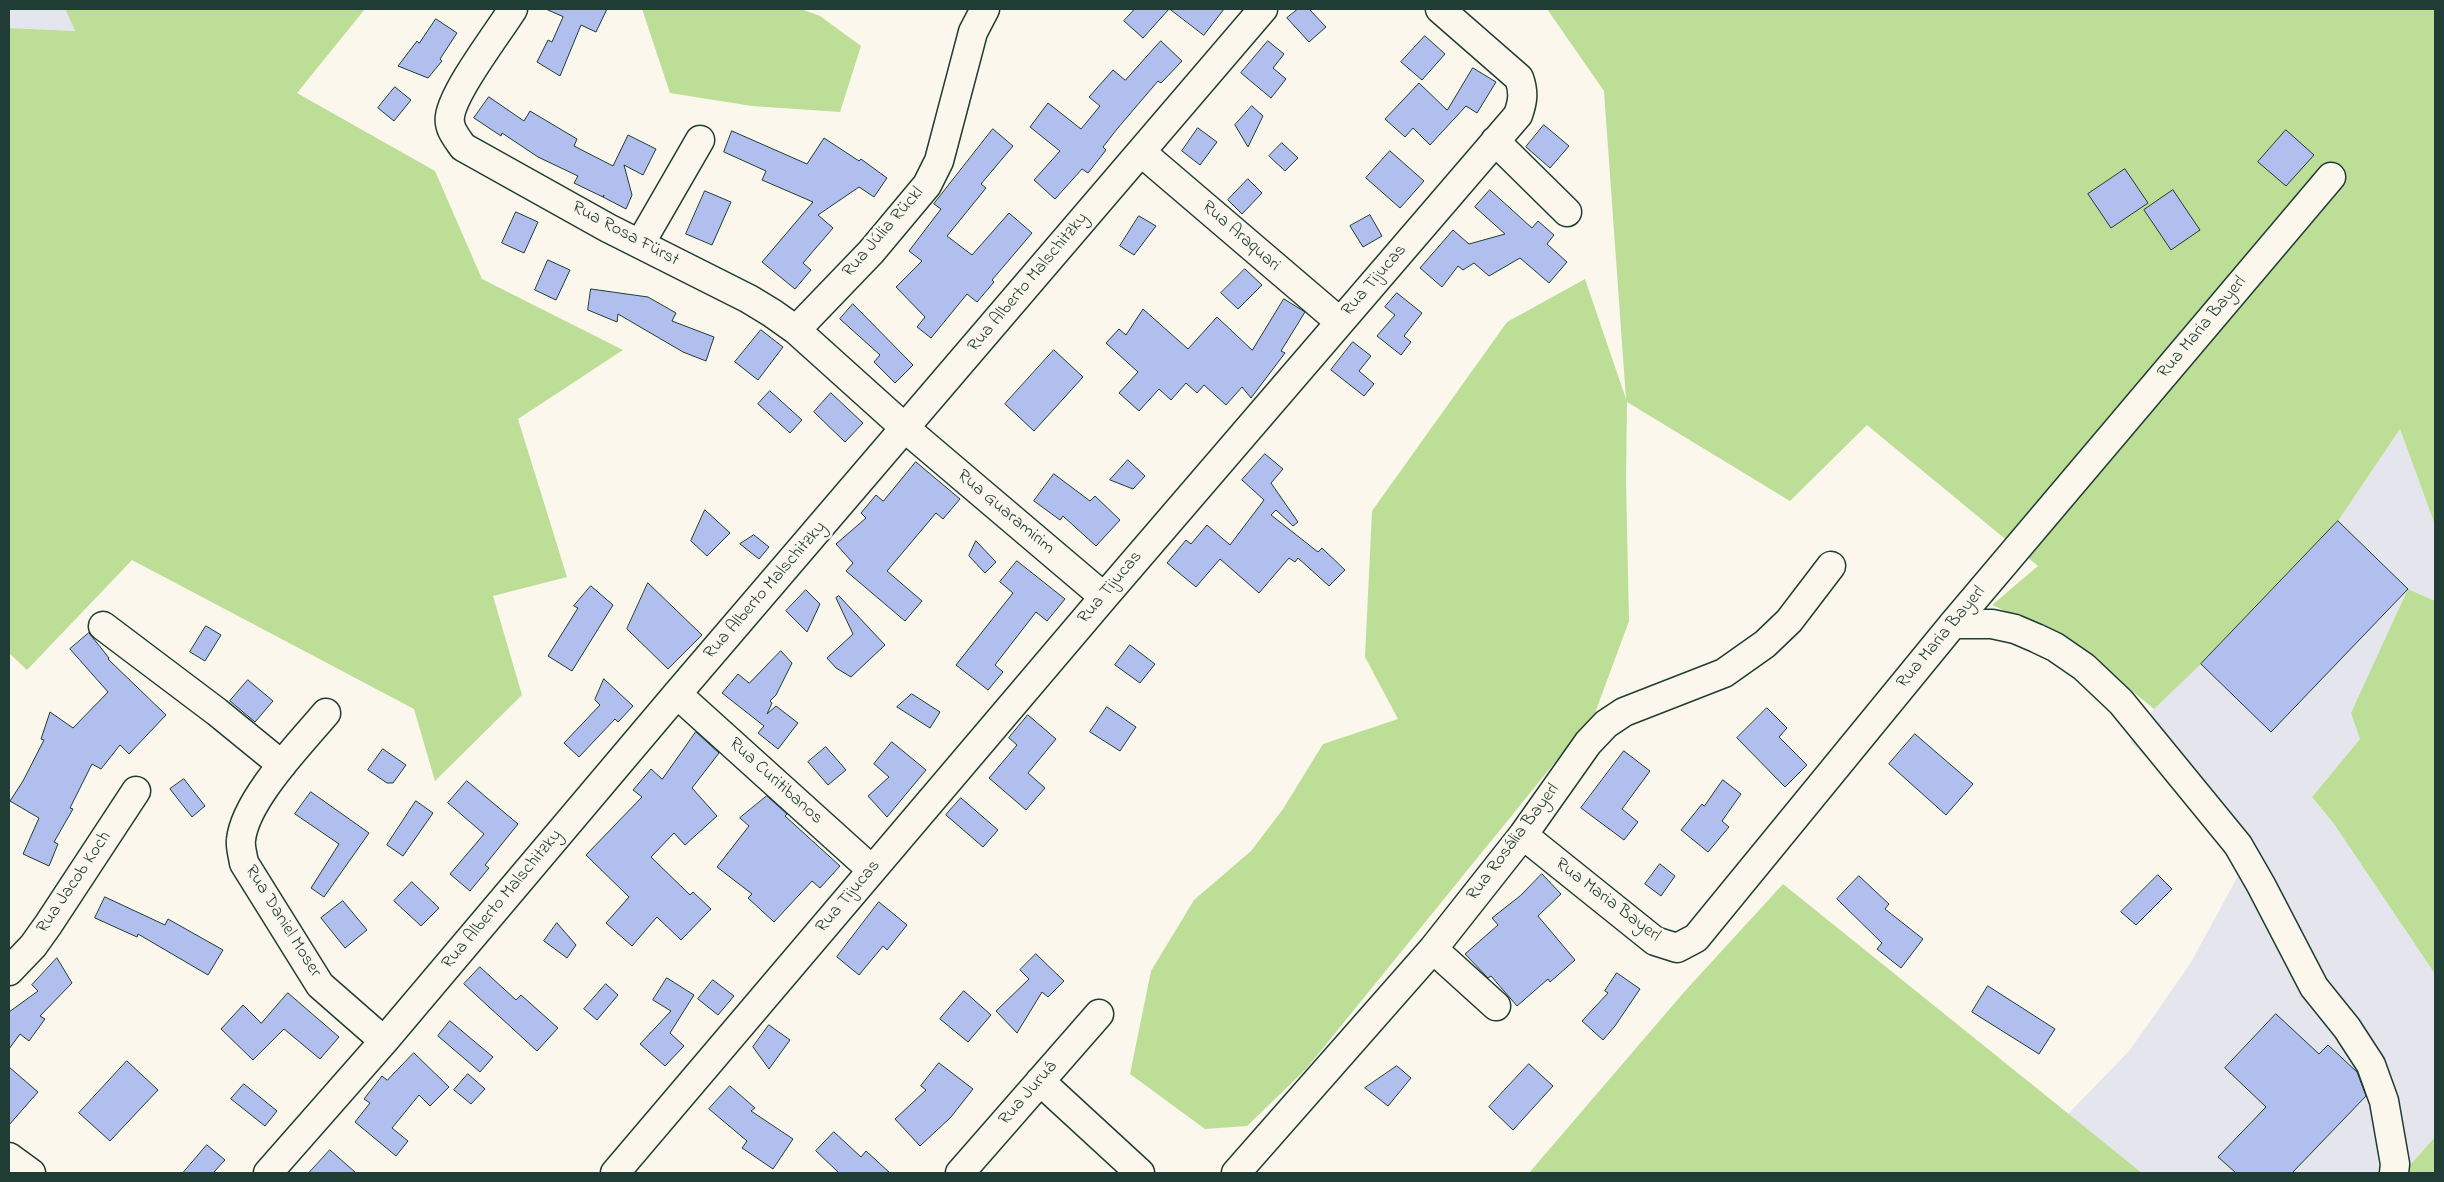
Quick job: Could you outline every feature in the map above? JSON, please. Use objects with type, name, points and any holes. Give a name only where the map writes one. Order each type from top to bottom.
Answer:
[{"type":"street","name":"Rua Rosa Fürst","points":[[514,9],[455,99],[450,117],[453,133],[464,146],[640,244],[749,299],[796,330],[906,428]]},
{"type":"street","name":"Rua Júlia Rückl","points":[[796,330],[871,252],[927,185],[939,161],[970,41],[985,9]]},
{"type":"street","name":"Rua Alberto Malschitzky","points":[[268,1173],[384,1041],[677,694],[1263,9]]},
{"type":"street","name":"Rua Tijucas","points":[[615,1173],[1104,597],[1518,115],[1523,102],[1523,88],[1519,78],[1440,9]]},
{"type":"street","points":[[640,244],[700,140]]},
{"type":"street","points":[[1495,141],[1568,212]]},
{"type":"street","name":"Rua Araquari","points":[[1141,152],[1340,322]]},
{"type":"street","name":"Rua Maria Bayerl","points":[[1523,835],[1655,941],[1677,948],[1696,938],[1953,624],[2331,177]]},
{"type":"street","name":"Rua Guaramirim","points":[[906,428],[1104,597]]},
{"type":"street","name":"Rua Rosália Bayerl","points":[[1236,1173],[1433,949],[1523,835],[1588,743],[1606,724],[1624,712],[1724,673],[1765,644],[1789,621],[1831,566]]},
{"type":"street","points":[[1953,624],[1992,624],[2015,629],[2055,647],[2084,667],[2121,702],[2238,845],[2314,987],[2347,1028],[2371,1065],[2384,1101],[2396,1164],[2394,1173]]},
{"type":"street","points":[[103,626],[210,706],[282,765]]},
{"type":"street","name":"Rua Curitibanos","points":[[677,694],[872,870]]},
{"type":"street","name":"Rua Daniel Moser","points":[[326,713],[282,765],[258,798],[248,817],[240,840],[244,863],[320,985],[384,1041]]},
{"type":"street","name":"Rua Jacob Koch","points":[[9,971],[33,946],[48,925],[136,791]]},
{"type":"street","points":[[1433,949],[1496,1006]]},
{"type":"street","name":"Rua Juruá","points":[[960,1173],[1099,1014]]},
{"type":"street","points":[[1040,1082],[1140,1173]]},
{"type":"street","points":[[9,1157],[31,1173]]},
{"type":"shaded area","points":[[9,9],[65,9],[75,31],[9,28]]},
{"type":"shaded area","points":[[2400,429],[2435,525],[2435,601],[2408,589],[2360,739],[2312,797],[2334,824],[2435,974],[2435,1137],[2403,1173],[2142,1173],[2068,1114],[2130,1050],[2190,964],[2244,865],[2176,785],[2130,742],[2154,709],[2201,664],[2338,521]]},
{"type":"green space","points":[[65,9],[365,9],[297,93],[435,171],[482,279],[623,350],[518,419],[567,577],[493,596],[522,695],[435,781],[414,709],[132,560],[27,670],[9,653],[9,28],[75,31]]},
{"type":"green space","points":[[642,9],[801,9],[820,16],[861,46],[840,112],[752,106],[670,93]]},
{"type":"green space","points":[[1547,9],[2435,9],[2435,525],[2400,429],[2338,521],[2201,664],[2154,709],[2070,640],[1992,605],[2038,566],[1867,425],[1790,501],[1627,402],[1626,481],[1629,621],[1595,713],[1306,1069],[1247,1126],[1205,1129],[1130,1074],[1151,971],[1194,900],[1251,851],[1283,809],[1323,744],[1398,719],[1365,657],[1372,511],[1507,322],[1585,279],[1626,399],[1604,91]]},
{"type":"green space","points":[[2408,589],[2435,601],[2435,974],[2334,824],[2312,797],[2360,739],[2351,713]]},
{"type":"green space","points":[[1783,884],[2142,1173],[1529,1173],[1685,991]]},
{"type":"green space","points":[[2435,1137],[2435,1173],[2403,1173]]},
{"type":"building","points":[[546,9],[607,9],[596,32],[581,25],[560,76],[537,62],[548,40],[552,42],[563,17]]},
{"type":"building","points":[[1135,9],[1169,9],[1143,38],[1124,21]]},
{"type":"building","points":[[1170,9],[1224,9],[1204,35]]},
{"type":"building","points":[[1298,9],[1309,9],[1326,27],[1309,42],[1287,18]]},
{"type":"building","points":[[436,19],[457,33],[440,59],[442,61],[428,78],[398,66],[417,41],[419,43]]},
{"type":"building","points":[[1425,36],[1445,54],[1422,80],[1401,62]]},
{"type":"building","points":[[1161,41],[1182,61],[1161,83],[1158,81],[1117,129],[1103,147],[1106,150],[1088,173],[1082,169],[1055,199],[1034,180],[1060,151],[1030,127],[1048,103],[1081,129],[1100,106],[1089,97],[1113,70],[1125,80]]},
{"type":"building","points":[[1268,41],[1284,54],[1273,68],[1286,79],[1271,98],[1241,73]]},
{"type":"building","points":[[1473,68],[1496,82],[1477,113],[1466,106],[1430,145],[1413,128],[1405,137],[1385,119],[1419,83],[1447,110]]},
{"type":"building","points":[[395,87],[411,100],[394,121],[378,108]]},
{"type":"building","points":[[489,97],[524,121],[530,111],[577,139],[574,146],[613,166],[628,135],[656,149],[643,175],[624,165],[632,195],[626,209],[574,183],[578,176],[538,157],[502,133],[501,136],[474,118]]},
{"type":"building","points":[[1252,106],[1263,116],[1248,147],[1235,125]]},
{"type":"building","points":[[1544,125],[1569,146],[1550,168],[1526,147]]},
{"type":"building","points":[[1198,128],[1217,142],[1200,165],[1182,151]]},
{"type":"building","points":[[993,129],[1013,146],[981,184],[986,188],[947,236],[972,255],[1009,213],[1032,233],[992,280],[994,282],[977,302],[967,294],[931,338],[917,327],[925,317],[896,287],[922,261],[909,251],[941,209],[934,204]]},
{"type":"building","points":[[2286,130],[2314,155],[2286,186],[2258,162]]},
{"type":"building","points":[[732,131],[807,164],[824,138],[859,161],[861,159],[887,178],[874,197],[859,187],[818,215],[833,228],[803,263],[811,270],[795,289],[762,262],[813,202],[762,180],[766,171],[724,152]]},
{"type":"building","points":[[1282,143],[1298,158],[1285,171],[1269,156]]},
{"type":"building","points":[[1390,151],[1424,181],[1400,208],[1366,178]]},
{"type":"building","points":[[2125,169],[2148,203],[2111,228],[2088,194]]},
{"type":"building","points":[[1248,179],[1262,193],[1242,214],[1228,200]]},
{"type":"building","points":[[1490,190],[1532,228],[1538,221],[1554,235],[1547,244],[1567,262],[1549,283],[1520,258],[1489,276],[1474,263],[1463,270],[1458,266],[1442,287],[1420,268],[1453,230],[1469,244],[1505,234],[1475,207]]},
{"type":"building","points":[[2173,190],[2200,230],[2171,250],[2144,210]]},
{"type":"building","points":[[705,191],[731,202],[712,245],[686,234]]},
{"type":"building","points":[[516,212],[538,222],[524,253],[502,243]]},
{"type":"building","points":[[1370,215],[1382,236],[1363,247],[1350,226]]},
{"type":"building","points":[[1139,216],[1156,226],[1134,255],[1120,246]]},
{"type":"building","points":[[548,260],[570,270],[556,300],[535,290]]},
{"type":"building","points":[[1245,269],[1262,285],[1238,309],[1221,293]]},
{"type":"building","points":[[591,289],[648,297],[676,313],[672,321],[714,337],[706,361],[683,352],[618,314],[617,322],[588,310]]},
{"type":"building","points":[[1397,293],[1422,313],[1404,336],[1411,342],[1401,355],[1377,336],[1395,315],[1385,307]]},
{"type":"building","points":[[1284,299],[1305,312],[1281,351],[1285,353],[1251,398],[1242,387],[1226,405],[1204,385],[1197,393],[1186,383],[1171,400],[1159,389],[1139,411],[1119,393],[1138,372],[1106,343],[1119,329],[1126,335],[1143,309],[1188,349],[1217,317],[1252,350]]},
{"type":"building","points":[[853,304],[913,365],[895,383],[874,362],[880,355],[840,319]]},
{"type":"building","points":[[761,330],[783,347],[758,380],[735,362]]},
{"type":"building","points":[[1353,342],[1371,356],[1359,371],[1374,384],[1364,396],[1331,370]]},
{"type":"building","points":[[1054,350],[1083,377],[1034,431],[1005,404]]},
{"type":"building","points":[[770,391],[802,420],[790,433],[758,404]]},
{"type":"building","points":[[831,393],[863,423],[845,442],[814,412]]},
{"type":"building","points":[[1265,454],[1283,469],[1271,483],[1298,522],[1293,526],[1276,510],[1271,515],[1318,552],[1322,548],[1345,570],[1329,586],[1298,558],[1295,562],[1289,558],[1259,593],[1220,559],[1196,587],[1167,563],[1186,540],[1191,544],[1207,525],[1230,545],[1264,500],[1242,480]]},
{"type":"building","points":[[1128,460],[1145,476],[1133,489],[1110,480]]},
{"type":"building","points":[[916,462],[960,499],[943,519],[936,513],[887,571],[922,601],[905,621],[846,571],[853,563],[836,544],[866,518],[861,513],[876,495],[883,501]]},
{"type":"building","points":[[1054,474],[1090,501],[1095,496],[1120,520],[1096,546],[1063,516],[1060,520],[1034,501]]},
{"type":"building","points":[[705,510],[730,533],[707,556],[691,541]]},
{"type":"building","points":[[2338,521],[2408,589],[2271,732],[2201,664]]},
{"type":"building","points":[[754,535],[769,547],[759,559],[740,544]]},
{"type":"building","points":[[976,541],[996,562],[985,573],[969,556]]},
{"type":"building","points":[[1017,561],[1065,599],[1047,621],[1036,612],[995,665],[1003,672],[988,690],[956,665],[1013,593],[1000,582]]},
{"type":"building","points":[[648,583],[702,635],[668,669],[627,629]]},
{"type":"building","points":[[591,586],[613,605],[572,671],[548,656],[578,608],[574,606]]},
{"type":"building","points":[[806,590],[820,604],[807,632],[786,611]]},
{"type":"building","points":[[839,596],[885,645],[851,677],[836,668],[827,658],[853,634],[836,598]]},
{"type":"building","points":[[206,626],[221,635],[205,661],[190,652]]},
{"type":"building","points":[[89,633],[108,659],[166,715],[129,754],[120,745],[101,769],[92,764],[70,808],[73,809],[54,842],[58,844],[49,866],[23,854],[39,818],[10,801],[23,781],[44,740],[41,739],[50,712],[73,728],[108,692],[70,649]]},
{"type":"building","points":[[1130,645],[1155,664],[1140,683],[1115,665]]},
{"type":"building","points":[[781,651],[792,663],[776,695],[770,701],[772,703],[767,714],[776,706],[798,723],[778,749],[758,733],[764,726],[722,693],[738,674],[749,683]]},
{"type":"building","points":[[604,679],[633,706],[618,722],[615,719],[579,757],[564,743],[600,705],[595,700]]},
{"type":"building","points":[[248,680],[273,701],[255,722],[230,701]]},
{"type":"building","points":[[912,694],[940,712],[930,728],[897,707]]},
{"type":"building","points":[[1107,707],[1136,727],[1120,751],[1090,732]]},
{"type":"building","points":[[1767,708],[1787,728],[1779,737],[1807,765],[1785,787],[1737,738]]},
{"type":"building","points":[[1028,715],[1056,739],[1028,773],[1045,788],[1026,810],[989,778],[1017,745],[1009,738]]},
{"type":"building","points":[[696,732],[719,753],[692,788],[717,816],[685,845],[674,833],[651,857],[690,895],[693,892],[711,909],[681,940],[657,917],[632,946],[606,923],[629,897],[586,855],[642,797],[633,790],[651,769],[662,779]]},
{"type":"building","points":[[1915,734],[1973,784],[1946,815],[1889,764]]},
{"type":"building","points":[[892,742],[926,770],[887,817],[868,796],[889,777],[874,764]]},
{"type":"building","points":[[826,747],[846,770],[828,785],[808,762]]},
{"type":"building","points":[[383,749],[406,765],[393,783],[387,783],[368,770]]},
{"type":"building","points":[[1624,751],[1650,771],[1622,809],[1638,822],[1624,840],[1581,808]]},
{"type":"building","points":[[184,779],[205,806],[192,817],[170,789]]},
{"type":"building","points":[[1723,780],[1741,794],[1722,821],[1729,827],[1708,852],[1681,830],[1702,804],[1704,806]]},
{"type":"building","points":[[467,781],[518,824],[485,865],[489,868],[470,891],[450,874],[484,834],[448,803]]},
{"type":"building","points":[[311,792],[369,833],[324,897],[311,888],[339,844],[295,814]]},
{"type":"building","points":[[767,796],[787,814],[785,816],[840,866],[820,888],[812,881],[774,922],[748,898],[752,894],[717,867],[749,826],[740,818]]},
{"type":"building","points":[[961,798],[998,830],[983,847],[946,815]]},
{"type":"building","points":[[416,801],[433,813],[403,856],[387,845]]},
{"type":"building","points":[[1660,864],[1675,876],[1661,896],[1645,884]]},
{"type":"building","points":[[1542,874],[1561,894],[1538,916],[1575,960],[1550,982],[1548,979],[1517,1006],[1491,976],[1488,978],[1465,954],[1498,925],[1492,918],[1520,896]]},
{"type":"building","points":[[2158,875],[2172,889],[2136,925],[2121,912]]},
{"type":"building","points":[[1859,876],[1889,904],[1885,909],[1923,939],[1901,968],[1877,949],[1882,943],[1837,899]]},
{"type":"building","points":[[412,882],[439,908],[421,926],[394,901]]},
{"type":"building","points":[[105,897],[165,925],[168,919],[223,950],[208,975],[138,934],[137,937],[95,918]]},
{"type":"building","points":[[343,901],[367,930],[345,948],[321,918]]},
{"type":"building","points":[[879,902],[907,925],[887,950],[883,946],[859,975],[837,957]]},
{"type":"building","points":[[557,923],[576,945],[567,958],[544,941]]},
{"type":"building","points":[[1036,954],[1064,981],[1048,997],[1042,992],[1017,1033],[996,1011],[1029,979],[1020,970]]},
{"type":"building","points":[[57,958],[72,983],[40,1016],[45,1019],[29,1041],[20,1034],[9,1049],[9,1012],[38,991],[32,985]]},
{"type":"building","points":[[480,967],[516,1000],[521,995],[558,1028],[537,1051],[464,984]]},
{"type":"building","points":[[1617,973],[1640,989],[1603,1040],[1582,1021],[1608,993],[1605,991]]},
{"type":"building","points":[[667,978],[694,995],[670,1033],[684,1046],[665,1066],[640,1044],[671,1011],[653,1000]]},
{"type":"building","points":[[713,980],[734,996],[718,1015],[698,999]]},
{"type":"building","points":[[606,984],[618,995],[597,1020],[584,1009]]},
{"type":"building","points":[[1988,986],[2055,1029],[2039,1054],[1972,1012]]},
{"type":"building","points":[[964,991],[991,1015],[968,1042],[940,1019]]},
{"type":"building","points":[[288,993],[339,1037],[320,1059],[284,1029],[253,1060],[221,1029],[243,1005],[261,1023]]},
{"type":"building","points":[[2276,1014],[2319,1054],[2328,1045],[2357,1072],[2366,1096],[2292,1173],[2236,1173],[2218,1157],[2266,1107],[2225,1068]]},
{"type":"building","points":[[450,1021],[493,1057],[480,1072],[438,1036]]},
{"type":"building","points":[[769,1025],[790,1040],[769,1069],[753,1047]]},
{"type":"building","points":[[414,1053],[449,1087],[430,1106],[419,1095],[392,1128],[408,1141],[396,1156],[355,1122],[370,1103],[364,1099],[382,1076],[387,1080]]},
{"type":"building","points":[[127,1061],[158,1090],[110,1141],[79,1113]]},
{"type":"building","points":[[939,1063],[973,1089],[951,1117],[920,1146],[895,1119],[926,1090],[921,1086]]},
{"type":"building","points":[[1529,1064],[1553,1086],[1513,1130],[1489,1107]]},
{"type":"building","points":[[1397,1066],[1411,1078],[1388,1106],[1365,1088]]},
{"type":"building","points":[[9,1067],[38,1092],[9,1125]]},
{"type":"building","points":[[468,1074],[485,1089],[471,1104],[454,1090]]},
{"type":"building","points":[[244,1084],[277,1111],[265,1126],[231,1099]]},
{"type":"building","points":[[730,1086],[755,1108],[751,1111],[793,1139],[773,1169],[742,1148],[747,1141],[709,1109]]},
{"type":"building","points":[[834,1132],[861,1157],[866,1151],[890,1173],[839,1173],[816,1151]]},
{"type":"building","points":[[207,1145],[225,1160],[213,1173],[183,1173]]},
{"type":"building","points":[[330,1150],[356,1173],[309,1173]]}]
